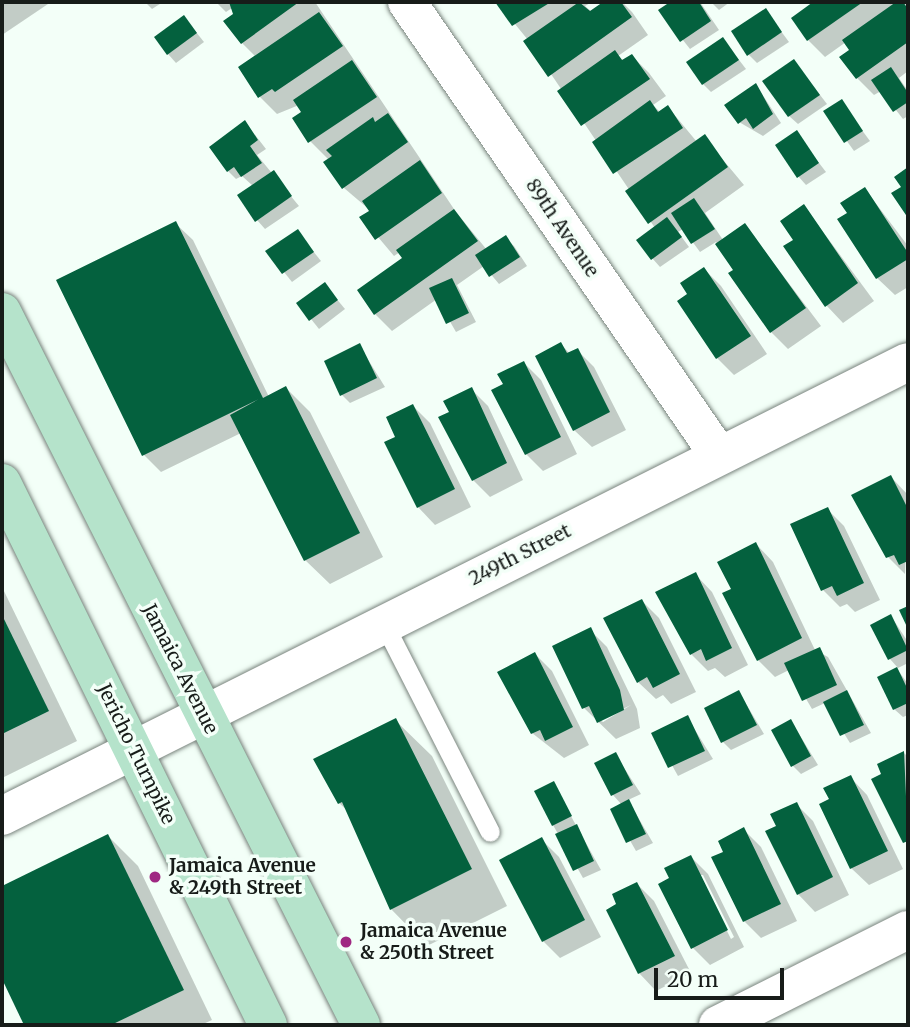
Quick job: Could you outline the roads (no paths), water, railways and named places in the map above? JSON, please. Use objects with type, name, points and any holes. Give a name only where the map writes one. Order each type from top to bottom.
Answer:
[{"type":"main road","name":"Jamaica Avenue","points":[[2,312],[361,1025]]},
{"type":"main road","name":"Jericho Turnpike","points":[[2,483],[268,1025]]},
{"type":"street","name":"89th Avenue","points":[[407,2],[718,454]]},
{"type":"street","name":"249th Street","points":[[2,816],[718,454],[908,362]]},
{"type":"street","points":[[718,1025],[908,930]]},
{"type":"lane","points":[[384,624],[490,832]]},
{"type":"place","name":"Jamaica Avenue & 249th Street","points":[[155,877]]},
{"type":"place","name":"Jamaica Avenue & 250th Street","points":[[346,942]]}]
